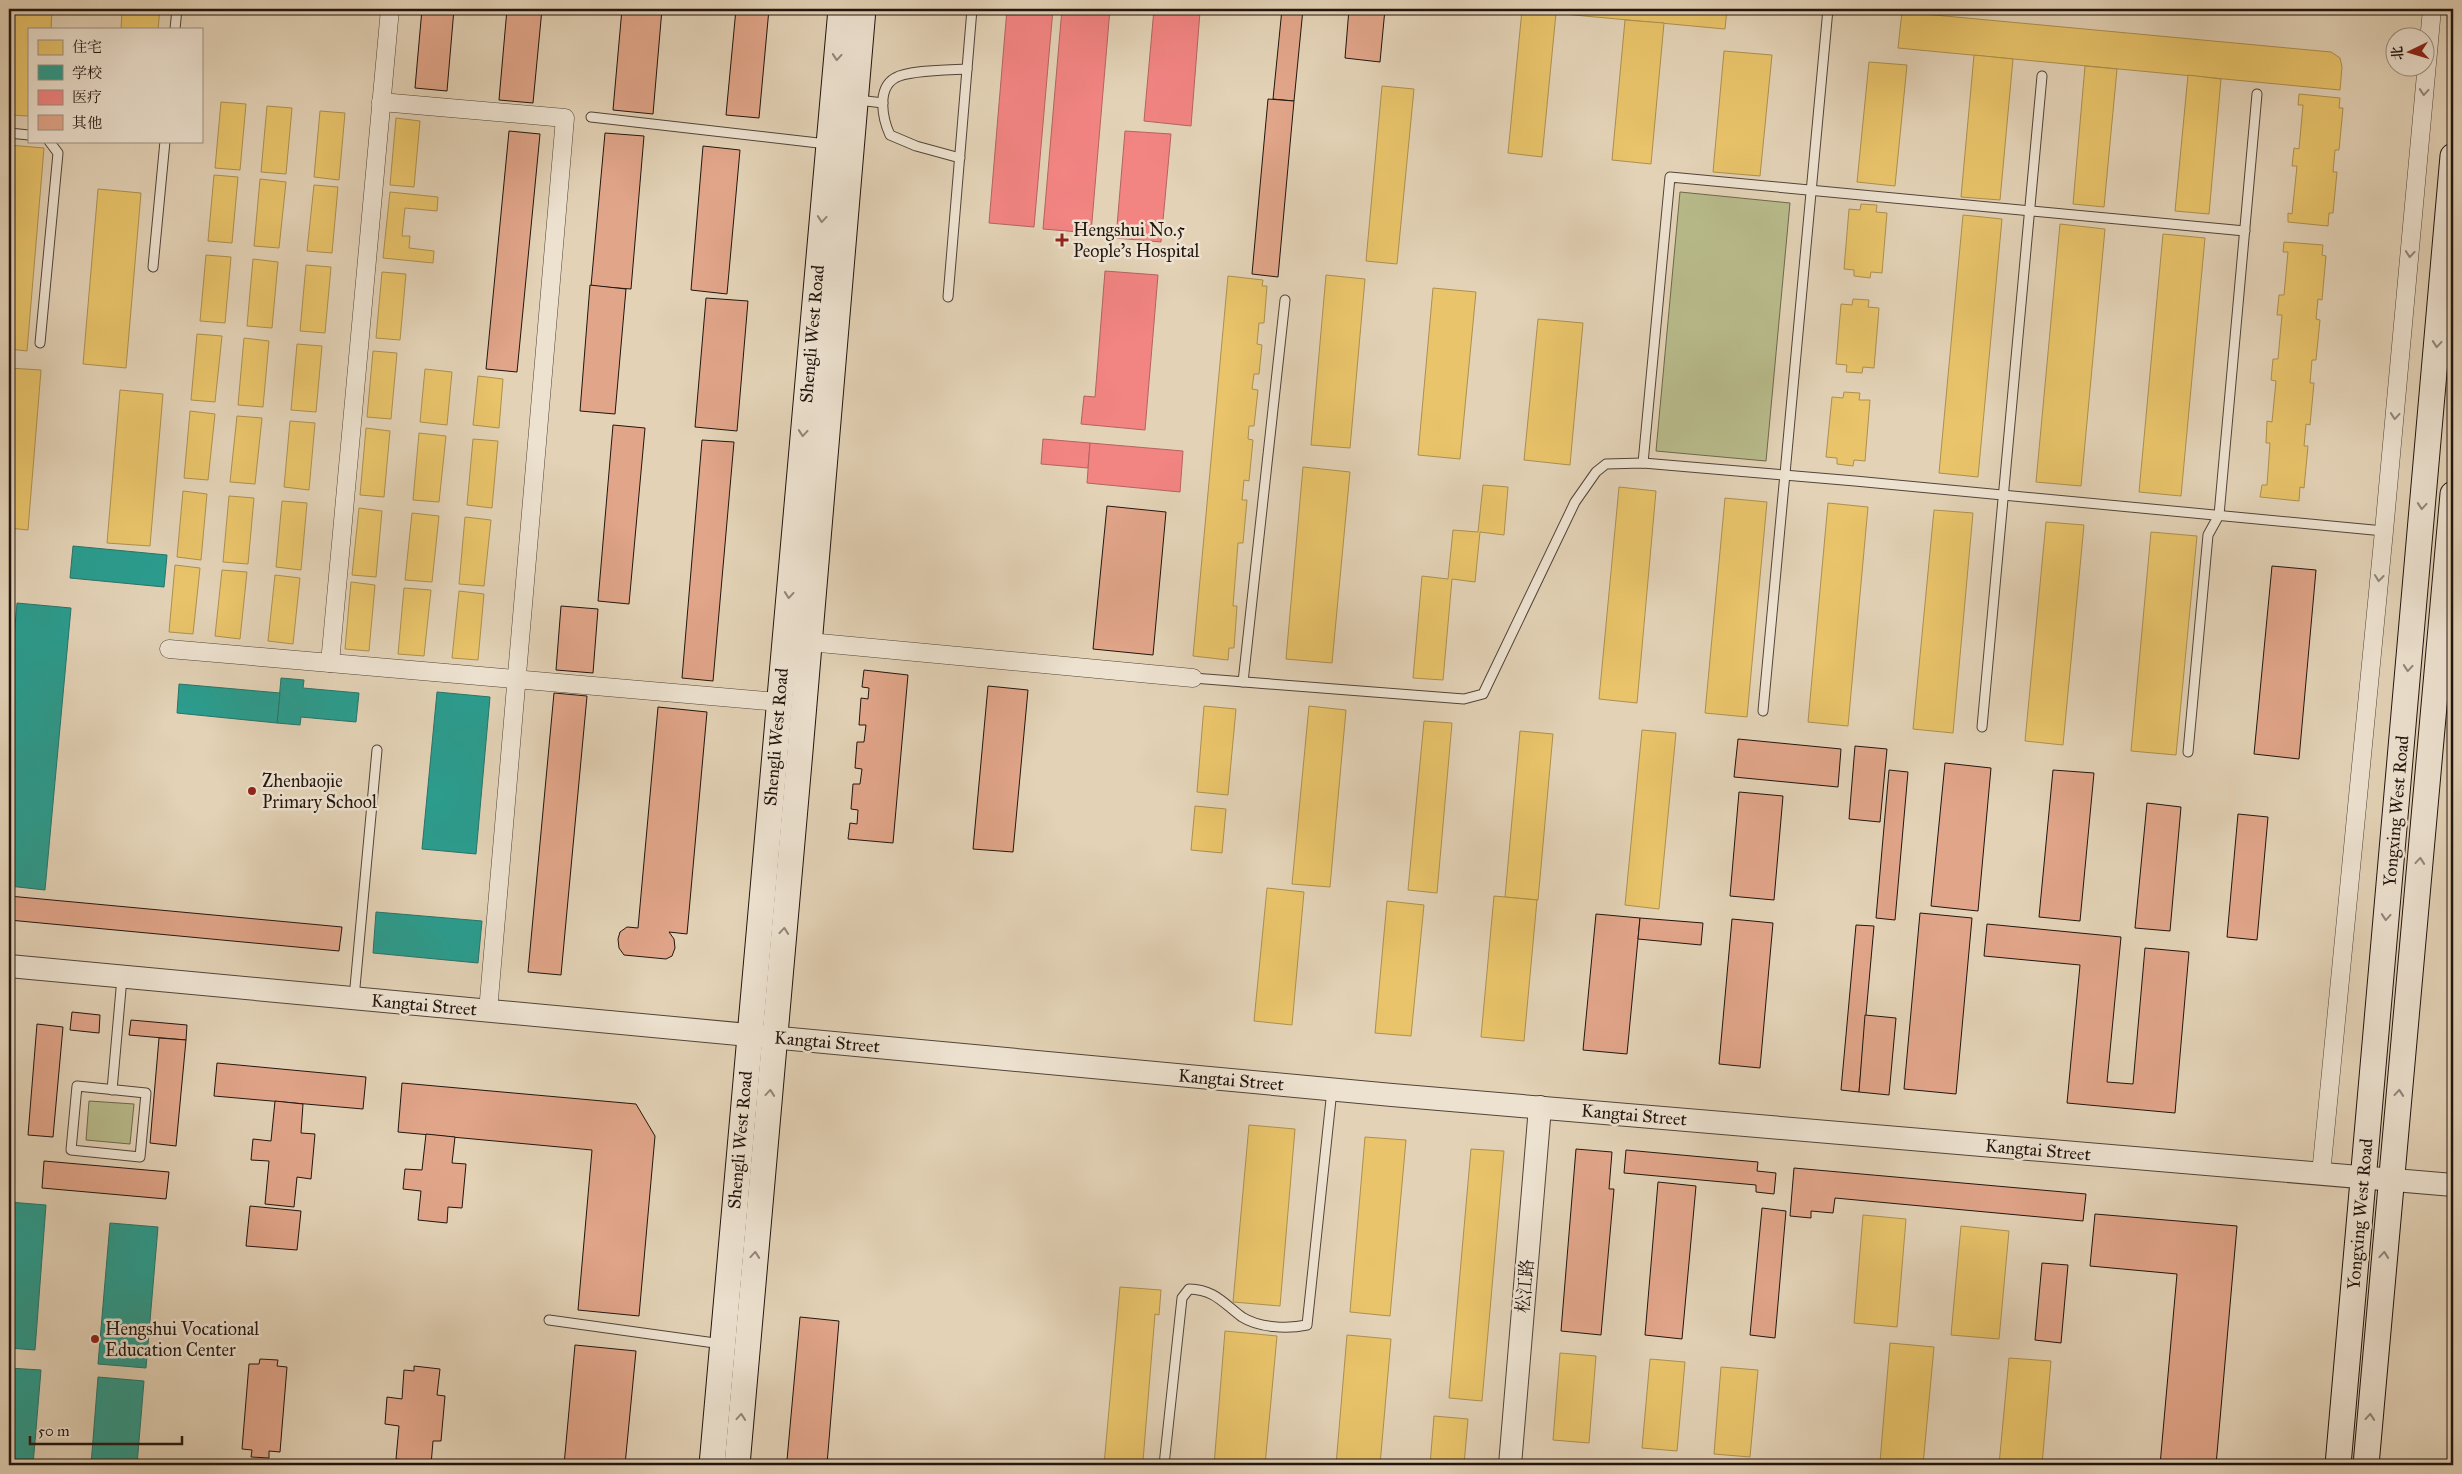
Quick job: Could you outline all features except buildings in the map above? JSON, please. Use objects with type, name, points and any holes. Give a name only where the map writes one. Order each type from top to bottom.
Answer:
[{"type":"main road","name":"Shengli West Road","points":[[712,1465],[841,9]]},
{"type":"main road","name":"Shengli West Road","points":[[736,1465],[775,1038],[863,9]]},
{"type":"main road","name":"Yongxing West Road","points":[[2338,1465],[2453,156]]},
{"type":"main road","name":"Yongxing West Road","points":[[2366,1465],[2391,1180],[2447,635],[2453,494]]},
{"type":"street","points":[[330,663],[390,9]]},
{"type":"street","points":[[2321,1174],[2384,531],[2432,9]]},
{"type":"street","points":[[381,102],[565,118],[488,1011]]},
{"type":"street","points":[[809,642],[1194,678]]},
{"type":"street","points":[[169,648],[779,702]]},
{"type":"street","name":"Kangtai Street","points":[[9,966],[1332,1090],[2453,1185]]},
{"type":"street","name":"松江路","points":[[1510,1465],[1540,1108]]},
{"type":"lane","points":[[175,28],[177,9]]},
{"type":"lane","points":[[948,297],[972,9]]},
{"type":"lane","points":[[1763,712],[1828,9]]},
{"type":"lane","points":[[960,158],[916,146],[890,135],[884,122],[883,103],[888,85],[895,78],[925,72],[967,69]]},
{"type":"lane","points":[[1982,727],[2042,76]]},
{"type":"lane","points":[[2188,752],[2208,535],[2218,515],[2258,94]]},
{"type":"lane","points":[[856,100],[883,103]]},
{"type":"lane","points":[[591,117],[829,144]]},
{"type":"lane","points":[[9,133],[28,135]]},
{"type":"lane","points":[[40,343],[58,153],[50,142]]},
{"type":"lane","points":[[153,267],[165,142]]},
{"type":"lane","points":[[1643,463],[1670,177],[2245,231]]},
{"type":"lane","points":[[1243,682],[1285,300]]},
{"type":"lane","points":[[1194,678],[1464,699],[1483,694],[1575,502],[1596,472],[1606,464],[1643,463],[1785,475],[2384,531]]},
{"type":"lane","points":[[354,998],[377,750]]},
{"type":"lane","points":[[112,1090],[122,977]]},
{"type":"lane","points":[[77,1086],[112,1090],[146,1092],[140,1157],[72,1150],[77,1086]]},
{"type":"lane","points":[[1164,1465],[1182,1298],[1188,1289],[1203,1290],[1214,1294],[1244,1318],[1258,1324],[1294,1328],[1307,1325],[1332,1090]]},
{"type":"lane","points":[[549,1320],[722,1344]]},
{"type":"green space","points":[[1680,192],[1790,203],[1766,461],[1656,451]]},
{"type":"green space","points":[[89,1101],[134,1104],[130,1144],[86,1140]]},
{"type":"place","name":"Hengshui No.5 People's Hospital","points":[[1062,240]]},
{"type":"place","name":"Zhenbaojie Primary School","points":[[252,791]]},
{"type":"place","name":"Hengshui Vocational Education Center","points":[[95,1339]]}]
